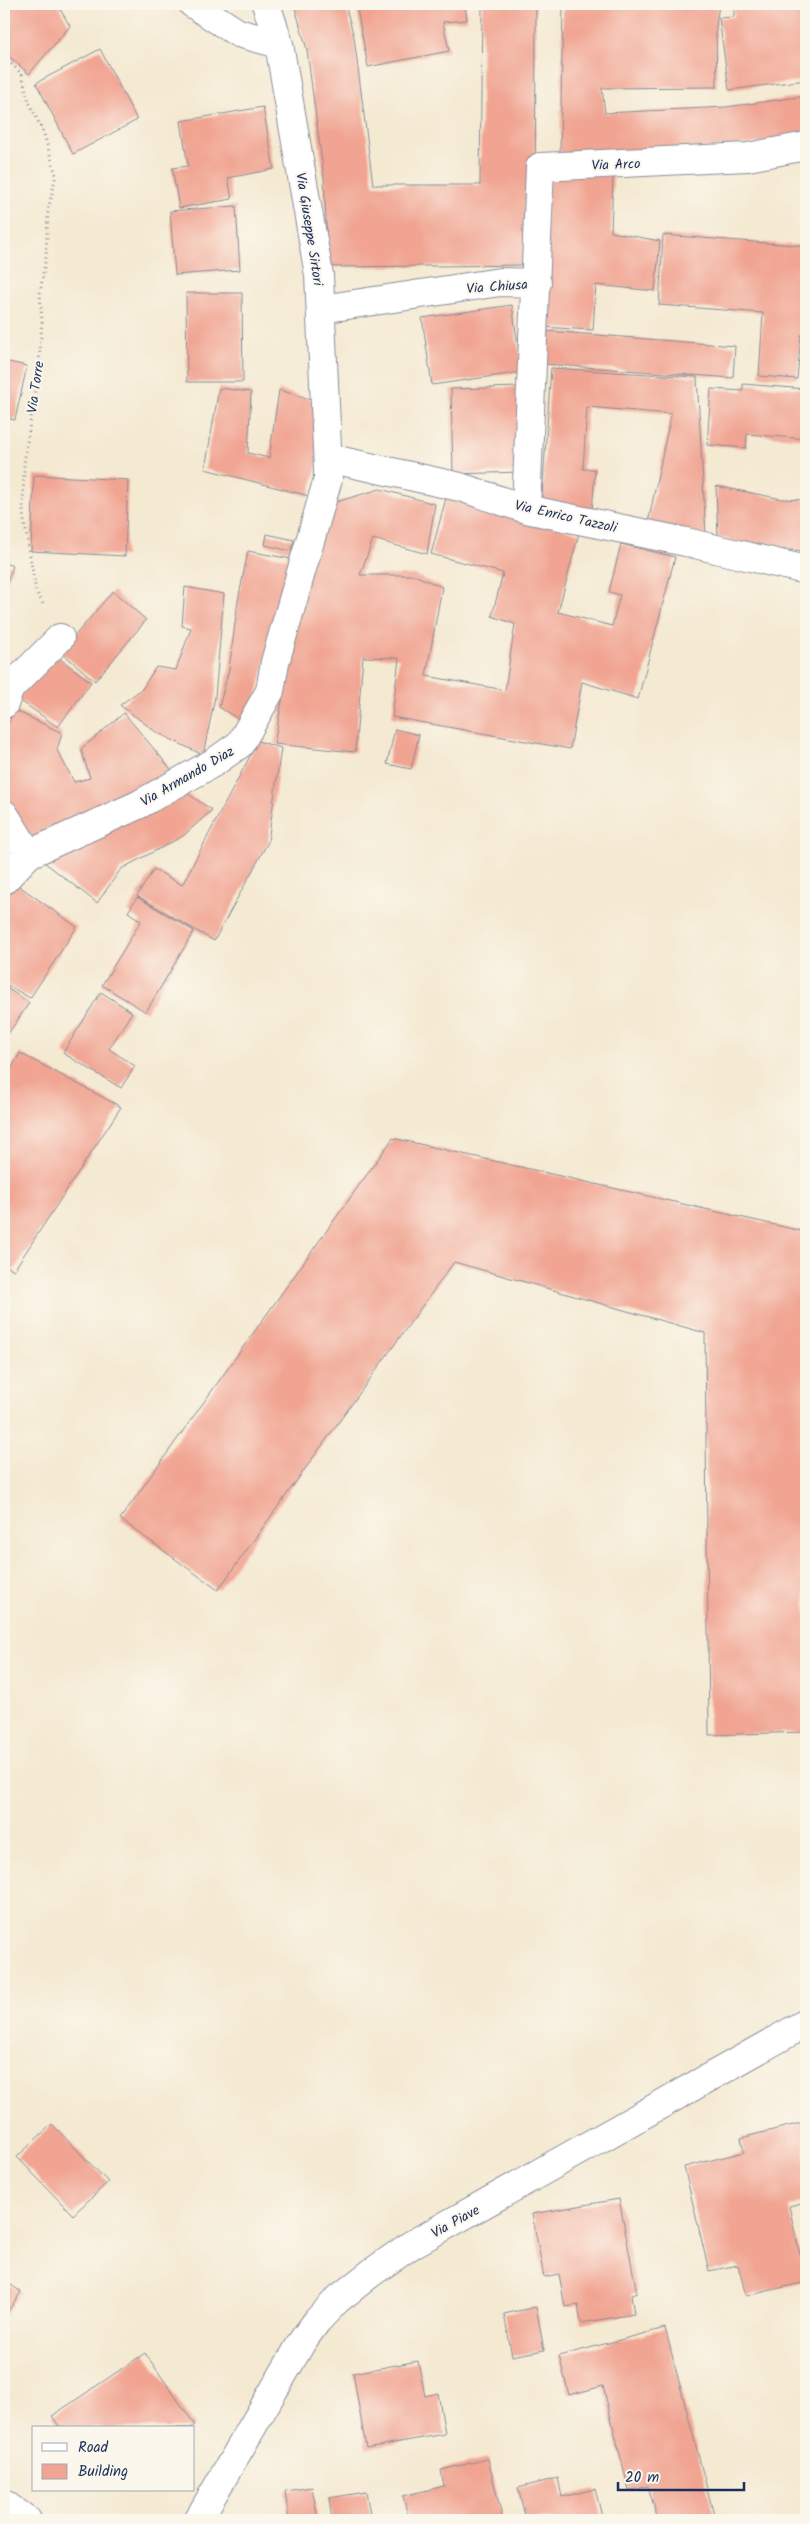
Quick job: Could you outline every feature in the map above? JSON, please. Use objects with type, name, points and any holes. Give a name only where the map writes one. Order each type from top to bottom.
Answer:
[{"type":"street","points":[[193,4],[238,33],[279,44]]},
{"type":"street","name":"Via Giuseppe Sirtori","points":[[266,4],[279,44],[319,276],[328,458]]},
{"type":"street","name":"Via Arco","points":[[537,283],[540,167],[748,157],[806,146]]},
{"type":"street","name":"Via Chiusa","points":[[321,308],[500,282],[537,283],[535,289],[534,366],[526,509]]},
{"type":"street","name":"Via Enrico Tazzoli","points":[[328,458],[460,487],[526,509],[686,542],[806,570]]},
{"type":"street","name":"Via Armando Diaz","points":[[4,880],[29,854],[138,805],[213,763],[240,744],[270,691],[290,607],[328,479],[328,458]]},
{"type":"street","points":[[4,704],[10,688],[60,638]]},
{"type":"street","points":[[4,814],[29,854]]},
{"type":"street","name":"Via Piave","points":[[198,2520],[303,2340],[337,2300],[411,2246],[806,2023]]},
{"type":"street","points":[[4,2504],[27,2520]]},
{"type":"path","name":"Via Torre","points":[[4,57],[22,74],[29,102],[44,134],[56,175],[48,211],[46,257],[40,294],[41,338],[24,463],[23,514],[36,591],[60,638]]},
{"type":"building","points":[[4,4],[57,4],[70,26],[29,74],[4,52]]},
{"type":"building","points":[[294,4],[345,4],[354,37],[373,185],[480,185],[482,6],[484,4],[536,4],[535,265],[328,267],[324,178],[307,50]]},
{"type":"building","points":[[356,4],[465,4],[467,20],[443,22],[449,51],[368,67]]},
{"type":"building","points":[[563,4],[719,4],[716,27],[717,87],[602,88],[605,113],[726,107],[806,96],[806,138],[661,153],[560,154]]},
{"type":"building","points":[[734,4],[806,4],[806,80],[729,90],[719,18],[734,17]]},
{"type":"building","points":[[100,49],[137,120],[73,154],[36,83]]},
{"type":"building","points":[[263,107],[274,169],[228,178],[232,199],[179,208],[172,168],[188,166],[181,121]]},
{"type":"building","points":[[549,173],[613,176],[611,232],[660,241],[655,291],[596,285],[593,330],[540,327]]},
{"type":"building","points":[[236,206],[240,270],[175,275],[170,211]]},
{"type":"building","points":[[663,235],[806,246],[806,335],[801,335],[797,379],[759,376],[763,313],[659,305]]},
{"type":"building","points":[[186,293],[242,293],[243,382],[187,382]]},
{"type":"building","points":[[512,305],[522,372],[432,385],[422,318]]},
{"type":"building","points":[[547,331],[735,346],[733,378],[544,364]]},
{"type":"building","points":[[4,361],[27,366],[15,420],[4,418]]},
{"type":"building","points":[[551,368],[697,377],[706,535],[648,523],[671,414],[587,407],[583,469],[595,469],[592,514],[541,511]]},
{"type":"building","points":[[743,384],[806,389],[806,439],[747,434],[746,448],[707,445],[711,389],[743,391]]},
{"type":"building","points":[[521,387],[522,472],[453,474],[451,389]]},
{"type":"building","points":[[219,388],[251,392],[248,453],[269,458],[279,390],[317,401],[317,466],[309,496],[205,469]]},
{"type":"building","points":[[34,475],[128,480],[125,556],[31,551]]},
{"type":"building","points":[[716,486],[782,499],[806,500],[806,551],[769,549],[718,537]]},
{"type":"building","points":[[380,489],[435,504],[427,554],[373,539],[360,575],[414,575],[442,587],[426,676],[505,690],[515,624],[492,616],[503,573],[431,554],[446,498],[579,533],[558,612],[612,626],[620,595],[609,592],[621,544],[675,557],[638,699],[582,682],[570,749],[392,717],[399,658],[363,657],[355,752],[274,744],[283,696],[282,649],[329,504]]},
{"type":"building","points":[[267,534],[294,540],[291,551],[265,545]]},
{"type":"building","points":[[248,551],[291,559],[249,726],[219,707],[229,669],[238,601]]},
{"type":"building","points":[[4,563],[13,566],[4,591]]},
{"type":"building","points":[[185,587],[224,594],[215,697],[203,755],[156,732],[120,705],[142,689],[156,667],[176,670],[191,628],[182,626]]},
{"type":"building","points":[[113,591],[146,620],[95,681],[61,652]]},
{"type":"building","points":[[52,653],[91,682],[58,727],[18,699]]},
{"type":"building","points":[[14,710],[62,733],[57,750],[74,782],[90,778],[81,749],[124,713],[174,773],[27,843],[4,802],[4,734]]},
{"type":"building","points":[[395,729],[419,735],[411,769],[387,764]]},
{"type":"building","points":[[258,741],[281,748],[268,842],[214,941],[137,896],[154,869],[182,885]]},
{"type":"building","points":[[179,788],[212,810],[183,836],[121,869],[97,903],[44,862]]},
{"type":"building","points":[[4,839],[13,861],[4,871]]},
{"type":"building","points":[[12,881],[77,927],[30,998],[4,983],[6,969],[4,967],[4,891]]},
{"type":"building","points":[[137,897],[194,931],[146,1012],[102,985],[141,921],[128,912]]},
{"type":"building","points":[[4,986],[29,1003],[4,1040]]},
{"type":"building","points":[[101,992],[132,1012],[109,1049],[135,1066],[121,1088],[63,1053]]},
{"type":"building","points":[[20,1053],[121,1107],[14,1270],[4,1265],[4,1081]]},
{"type":"building","points":[[393,1138],[806,1232],[806,1732],[709,1735],[705,1333],[454,1262],[218,1590],[120,1519]]},
{"type":"building","points":[[805,2122],[806,2202],[789,2206],[806,2282],[746,2296],[738,2265],[709,2271],[684,2167],[744,2152],[741,2138]]},
{"type":"building","points":[[52,2124],[108,2182],[73,2215],[17,2157]]},
{"type":"building","points":[[619,2199],[637,2293],[631,2295],[634,2314],[581,2323],[578,2305],[565,2307],[559,2274],[544,2277],[532,2214]]},
{"type":"building","points":[[4,2280],[21,2292],[4,2317]]},
{"type":"building","points":[[536,2307],[544,2350],[512,2356],[504,2314]]},
{"type":"building","points":[[665,2328],[715,2519],[658,2520],[648,2486],[629,2491],[603,2386],[569,2395],[559,2356]]},
{"type":"building","points":[[145,2353],[195,2425],[59,2426],[52,2416]]},
{"type":"building","points":[[418,2361],[425,2396],[438,2393],[445,2434],[366,2448],[353,2373]]},
{"type":"building","points":[[488,2459],[503,2520],[409,2520],[403,2496],[444,2486],[441,2470]]},
{"type":"building","points":[[558,2478],[562,2497],[595,2489],[603,2520],[526,2520],[518,2488]]},
{"type":"building","points":[[312,2487],[318,2520],[289,2520],[285,2491]]},
{"type":"building","points":[[366,2492],[371,2520],[332,2520],[329,2498]]}]
